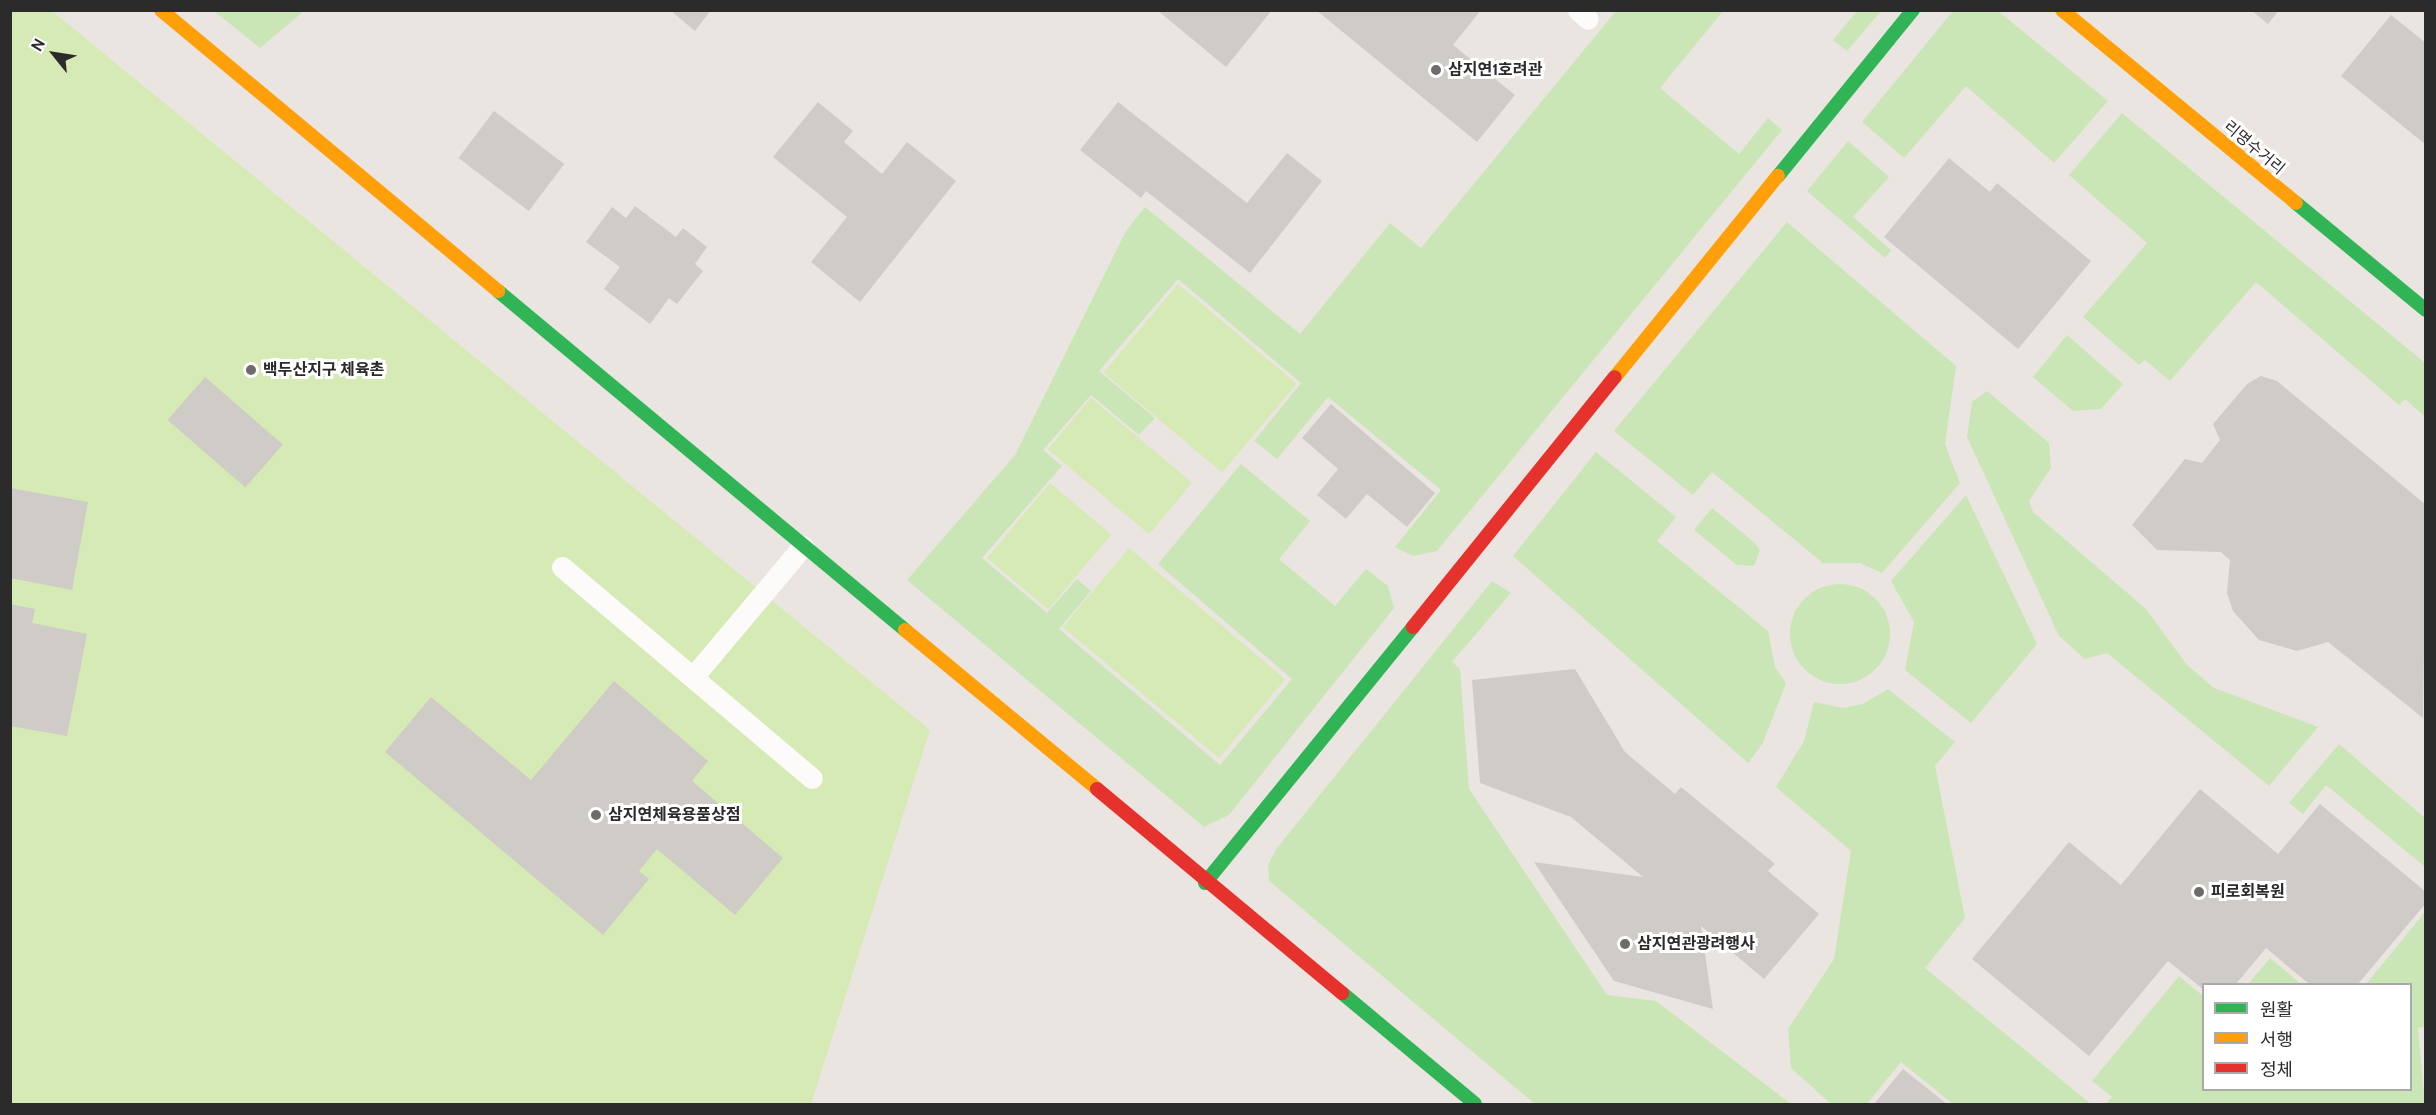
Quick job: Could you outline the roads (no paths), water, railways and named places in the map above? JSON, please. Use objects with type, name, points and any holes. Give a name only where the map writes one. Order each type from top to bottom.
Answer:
[{"type":"street","points":[[161,10],[1205,883],[1476,1104]]},
{"type":"street","points":[[1205,883],[1913,10]]},
{"type":"street","name":"리명수거리","points":[[2062,10],[2426,310]]},
{"type":"lane","points":[[693,677],[803,546]]},
{"type":"lane","points":[[562,567],[812,778]]},
{"type":"place","name":"삼지연1호려관","points":[[1436,70]]},
{"type":"place","name":"백두산지구 체육촌","points":[[251,370]]},
{"type":"place","name":"삼지연체육용품상점","points":[[596,815]]},
{"type":"place","name":"피로회복원","points":[[2199,892]]},
{"type":"place","name":"삼지연관광려행사","points":[[1625,944]]}]
